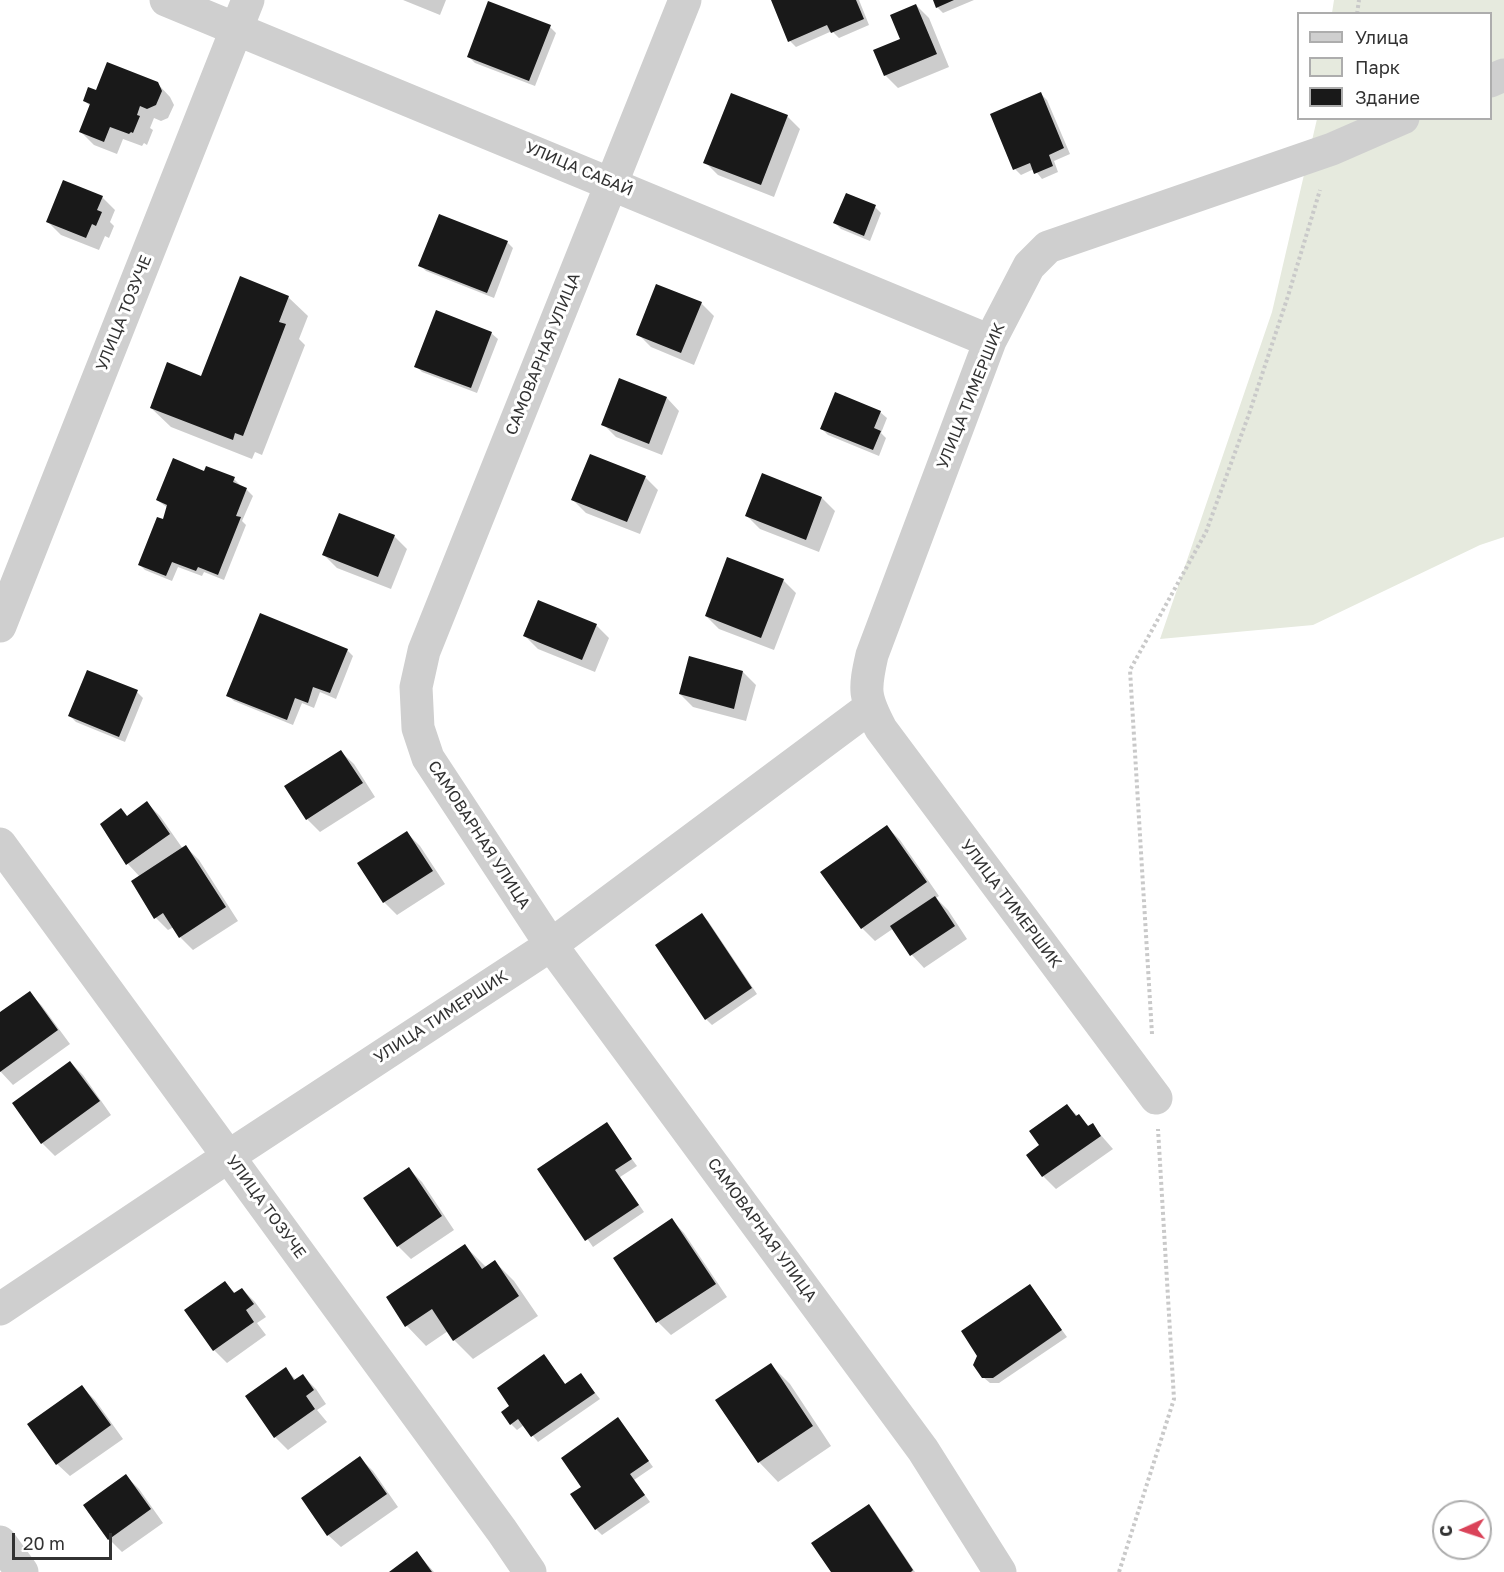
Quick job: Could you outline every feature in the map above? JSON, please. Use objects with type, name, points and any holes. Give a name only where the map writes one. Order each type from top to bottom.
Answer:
[{"type":"street","name":"УЛИЦА САБАЙ","points":[[166,0],[242,14],[612,183],[990,341]]},
{"type":"street","name":"САМОВАРНАЯ УЛИЦА","points":[[685,0],[424,651],[416,687],[418,728],[428,758],[551,945],[923,1450],[1000,1572]]},
{"type":"street","name":"УЛИЦА ТОЗУЧЕ","points":[[0,626],[242,14]]},
{"type":"street","name":"УЛИЦА ТИМЕРШИК","points":[[1156,1098],[881,729],[869,708],[865,683],[872,655],[990,341],[1029,266],[1048,247],[1332,149],[1398,120]]},
{"type":"street","name":"УЛИЦА ТИМЕРШИК","points":[[0,1309],[551,945],[869,708]]},
{"type":"street","name":"УЛИЦА ТОЗУЧЕ","points":[[0,844],[530,1572]]},
{"type":"street","points":[[0,1542],[22,1572]]},
{"type":"path","points":[[1130,670],[1206,532],[1281,317],[1332,149]]},
{"type":"green space","points":[[1334,0],[1504,0],[1504,537],[1480,545],[1313,625],[1160,639],[1272,312],[1317,120],[1492,120],[1492,12],[1332,12]]},
{"type":"building","points":[[771,0],[856,0],[864,19],[831,33],[827,25],[788,42]]},
{"type":"building","points":[[933,0],[954,0],[936,8]]},
{"type":"building","points":[[488,1],[551,25],[529,81],[467,57]]},
{"type":"building","points":[[916,4],[937,54],[884,76],[873,50],[900,39],[890,15]]},
{"type":"building","points":[[107,62],[158,82],[162,91],[156,105],[147,109],[140,106],[137,115],[140,116],[133,133],[129,134],[110,127],[104,142],[79,132],[90,104],[83,101],[88,87],[96,90]]},
{"type":"building","points":[[1041,92],[1064,148],[1049,155],[1053,166],[1034,174],[1030,163],[1013,170],[990,114]]},
{"type":"building","points":[[731,93],[788,115],[761,185],[703,163]]},
{"type":"building","points":[[63,180],[103,196],[97,210],[102,212],[96,226],[92,224],[86,238],[46,222]]},
{"type":"building","points":[[846,193],[876,205],[864,236],[833,223]]},
{"type":"building","points":[[439,214],[508,241],[487,293],[418,266]]},
{"type":"building","points":[[240,276],[289,296],[279,322],[286,324],[243,436],[235,433],[233,440],[150,408],[167,362],[201,376]]},
{"type":"building","points":[[656,284],[702,302],[681,353],[636,335]]},
{"type":"building","points":[[436,310],[492,332],[471,388],[414,367]]},
{"type":"building","points":[[619,378],[667,397],[649,444],[601,425]]},
{"type":"building","points":[[835,392],[881,411],[874,428],[881,431],[873,450],[820,429]]},
{"type":"building","points":[[590,454],[646,476],[627,522],[571,500]]},
{"type":"building","points":[[173,458],[204,471],[206,466],[235,477],[233,482],[247,488],[236,516],[241,517],[218,575],[198,567],[196,571],[172,562],[166,576],[138,565],[157,517],[163,519],[167,505],[156,500]]},
{"type":"building","points":[[762,473],[822,497],[806,540],[745,516]]},
{"type":"building","points":[[339,513],[395,535],[378,577],[322,555]]},
{"type":"building","points":[[727,557],[784,579],[761,638],[705,616]]},
{"type":"building","points":[[538,600],[597,624],[582,660],[523,636]]},
{"type":"building","points":[[260,613],[348,649],[330,693],[313,687],[308,703],[295,698],[287,720],[226,696]]},
{"type":"building","points":[[689,656],[743,671],[734,709],[679,694]]},
{"type":"building","points":[[87,670],[138,690],[119,737],[68,716]]},
{"type":"building","points":[[341,750],[363,783],[306,820],[284,786]]},
{"type":"building","points":[[147,801],[170,834],[126,865],[100,824],[121,808],[127,816]]},
{"type":"building","points":[[887,825],[927,882],[861,929],[820,872]]},
{"type":"building","points":[[407,831],[433,871],[383,903],[357,863]]},
{"type":"building","points":[[186,845],[226,907],[179,938],[163,913],[154,919],[131,881]]},
{"type":"building","points":[[935,896],[955,926],[910,956],[890,926]]},
{"type":"building","points":[[702,913],[752,988],[705,1020],[655,945]]},
{"type":"building","points":[[30,991],[58,1030],[0,1072],[0,1012]]},
{"type":"building","points":[[70,1061],[100,1101],[41,1144],[12,1103]]},
{"type":"building","points":[[1067,1104],[1088,1126],[1093,1123],[1101,1136],[1042,1177],[1026,1155],[1039,1145],[1029,1131]]},
{"type":"building","points":[[607,1122],[632,1159],[615,1170],[639,1205],[585,1241],[537,1169]]},
{"type":"building","points":[[409,1167],[442,1216],[397,1247],[363,1198]]},
{"type":"building","points":[[672,1218],[716,1284],[656,1323],[613,1258]]},
{"type":"building","points":[[465,1244],[482,1269],[495,1260],[519,1296],[453,1341],[432,1309],[405,1327],[386,1297]]},
{"type":"building","points":[[225,1281],[234,1293],[242,1288],[254,1304],[246,1310],[254,1322],[213,1351],[184,1310]]},
{"type":"building","points":[[1030,1284],[1062,1330],[993,1378],[982,1378],[973,1365],[977,1356],[961,1331]]},
{"type":"building","points":[[544,1354],[565,1384],[581,1373],[595,1393],[531,1437],[518,1419],[510,1425],[501,1412],[509,1406],[497,1388]]},
{"type":"building","points":[[771,1363],[813,1426],[758,1463],[715,1400]]},
{"type":"building","points":[[286,1367],[294,1380],[303,1374],[314,1390],[306,1396],[315,1409],[274,1438],[245,1396]]},
{"type":"building","points":[[82,1385],[111,1425],[56,1465],[27,1424]]},
{"type":"building","points":[[618,1417],[649,1461],[630,1474],[645,1495],[595,1530],[570,1494],[581,1487],[561,1458]]},
{"type":"building","points":[[360,1456],[387,1494],[327,1536],[301,1498]]},
{"type":"building","points":[[126,1474],[151,1509],[108,1540],[83,1505]]},
{"type":"building","points":[[869,1504],[913,1570],[911,1572],[831,1572],[811,1543]]},
{"type":"building","points":[[417,1551],[432,1572],[389,1572]]}]
